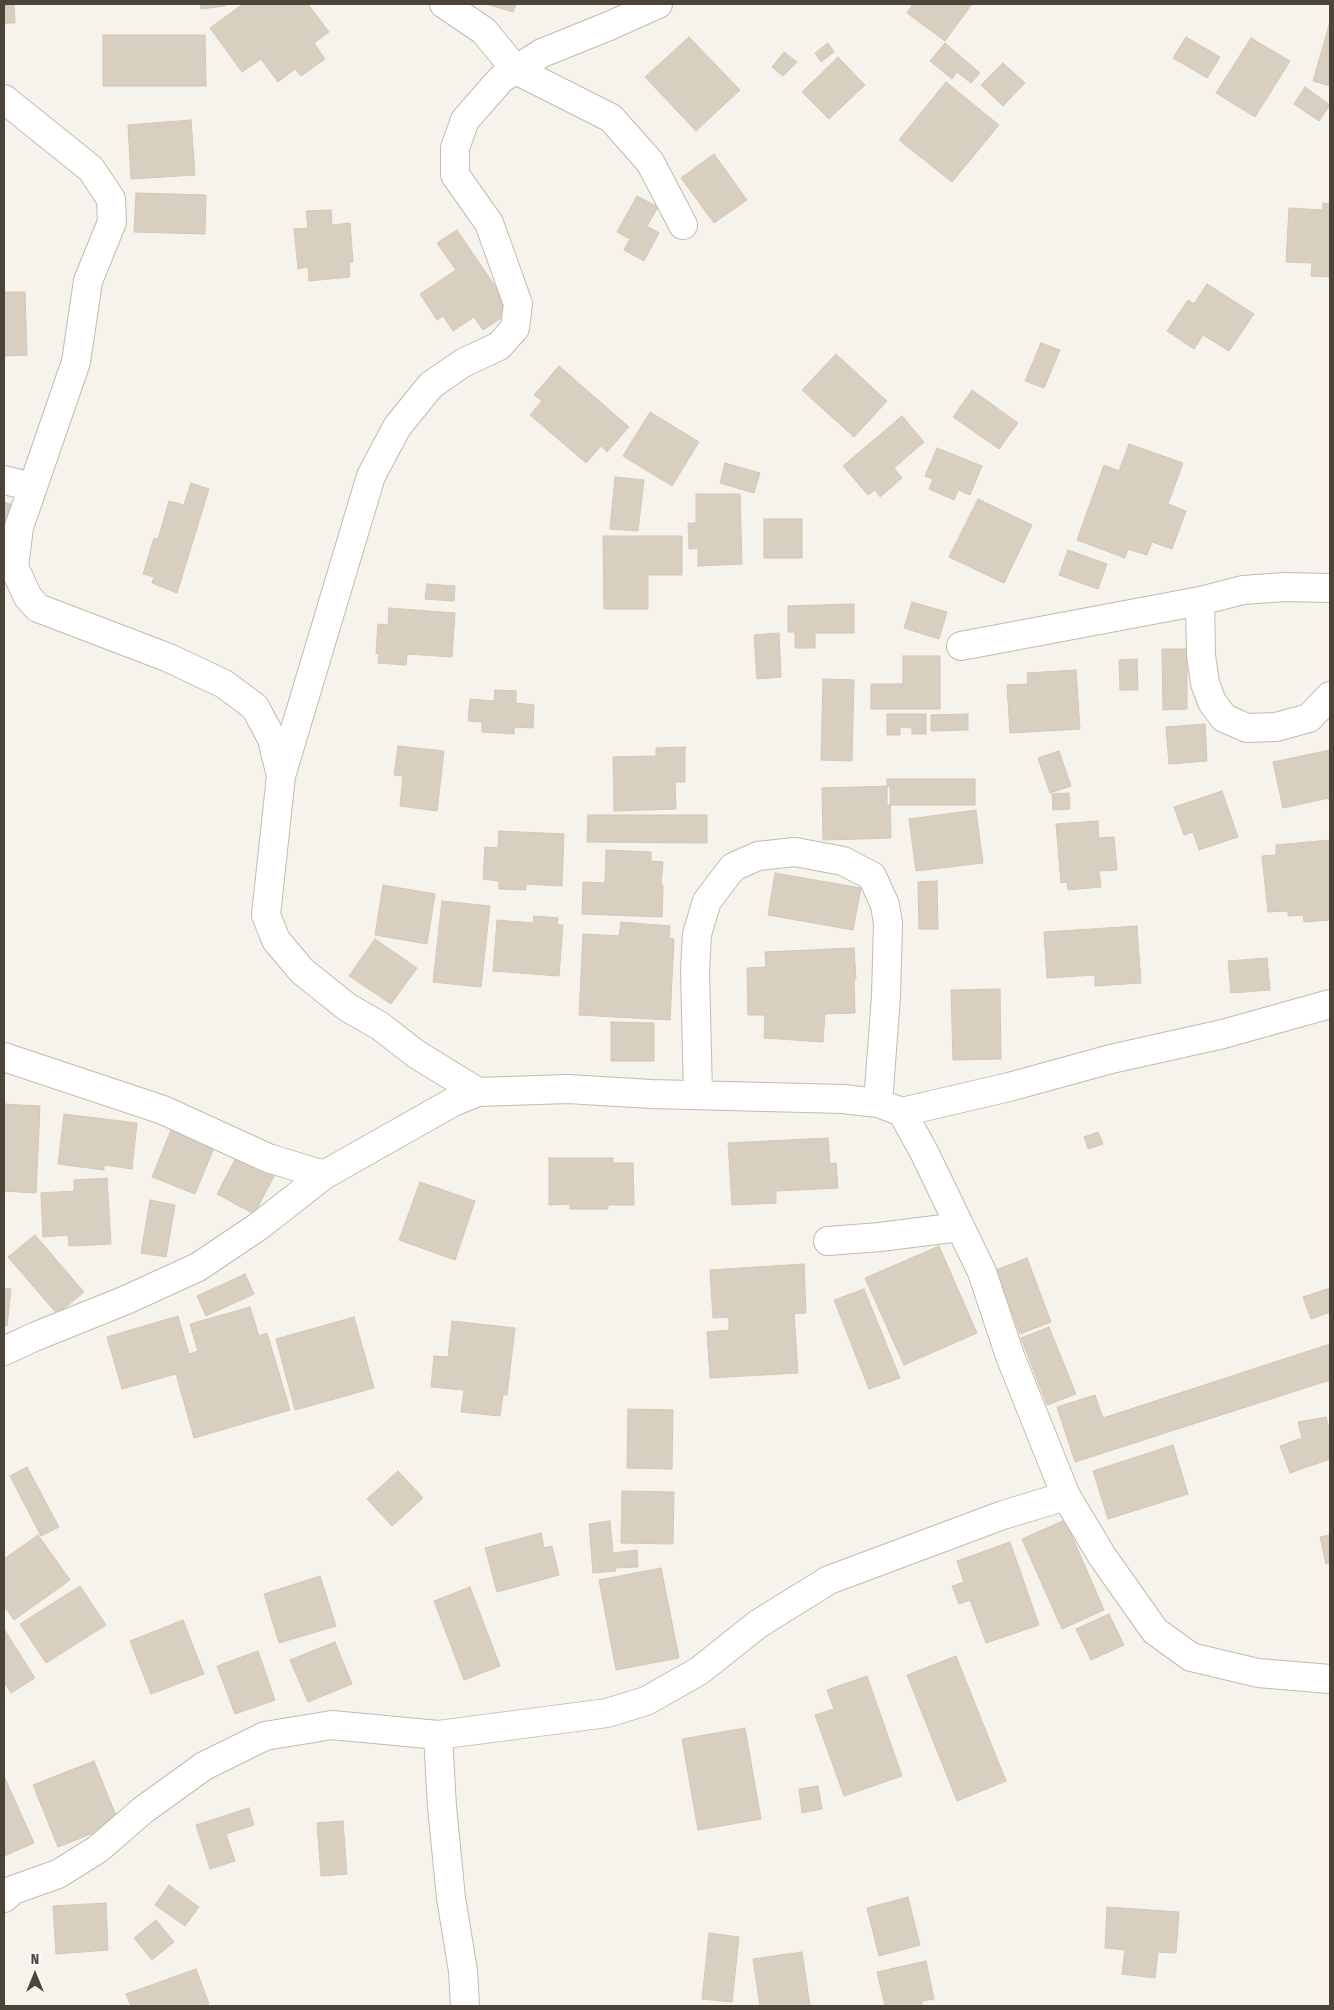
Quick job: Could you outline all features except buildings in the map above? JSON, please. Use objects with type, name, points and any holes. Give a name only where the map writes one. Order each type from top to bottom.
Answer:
[{"type":"street","points":[[444,4],[484,31],[516,70],[611,118],[650,162],[683,225]]},
{"type":"street","points":[[478,1092],[416,1054],[380,1026],[348,1007],[302,971],[276,940],[266,915],[282,776],[371,476],[392,435],[431,385],[463,363],[499,346],[515,328],[518,304],[489,224],[455,176],[455,148],[465,120],[501,79],[542,53],[658,4]]},
{"type":"street","points":[[4,99],[90,169],[111,199],[112,222],[88,281],[76,362],[19,527],[14,567],[28,598],[38,608],[169,658],[224,684],[255,708],[272,739],[282,776]]},
{"type":"street","points":[[4,480],[33,488]]},
{"type":"street","points":[[961,646],[1200,601],[1243,590],[1285,587],[1330,588]]},
{"type":"street","points":[[1200,601],[1200,655],[1205,683],[1212,702],[1224,718],[1247,728],[1276,727],[1320,720],[1330,696]]},
{"type":"street","points":[[698,1094],[695,972],[697,934],[707,901],[734,867],[758,856],[795,852],[843,862],[872,876],[884,906],[888,923],[886,987],[890,1108],[924,1152],[982,1272],[1010,1356],[1066,1496],[1102,1556],[1155,1632],[1191,1657],[1258,1673],[1330,1679]]},
{"type":"street","points":[[4,1351],[126,1300],[198,1267],[260,1226],[324,1175],[453,1102],[478,1092],[568,1089],[844,1099],[890,1108],[1009,1087],[1111,1059],[1223,1034],[1330,1004]]},
{"type":"street","points":[[4,1057],[163,1110],[268,1158],[324,1175]]},
{"type":"street","points":[[828,1241],[880,1237],[959,1227]]},
{"type":"street","points":[[4,1898],[13,1890],[58,1874],[98,1849],[143,1810],[204,1766],[265,1736],[332,1725],[438,1734],[607,1713],[646,1701],[699,1671],[758,1624],[829,1580],[1003,1515],[1066,1496]]},
{"type":"street","points":[[438,1734],[442,1808],[451,1898],[463,1971],[465,2006]]}]
